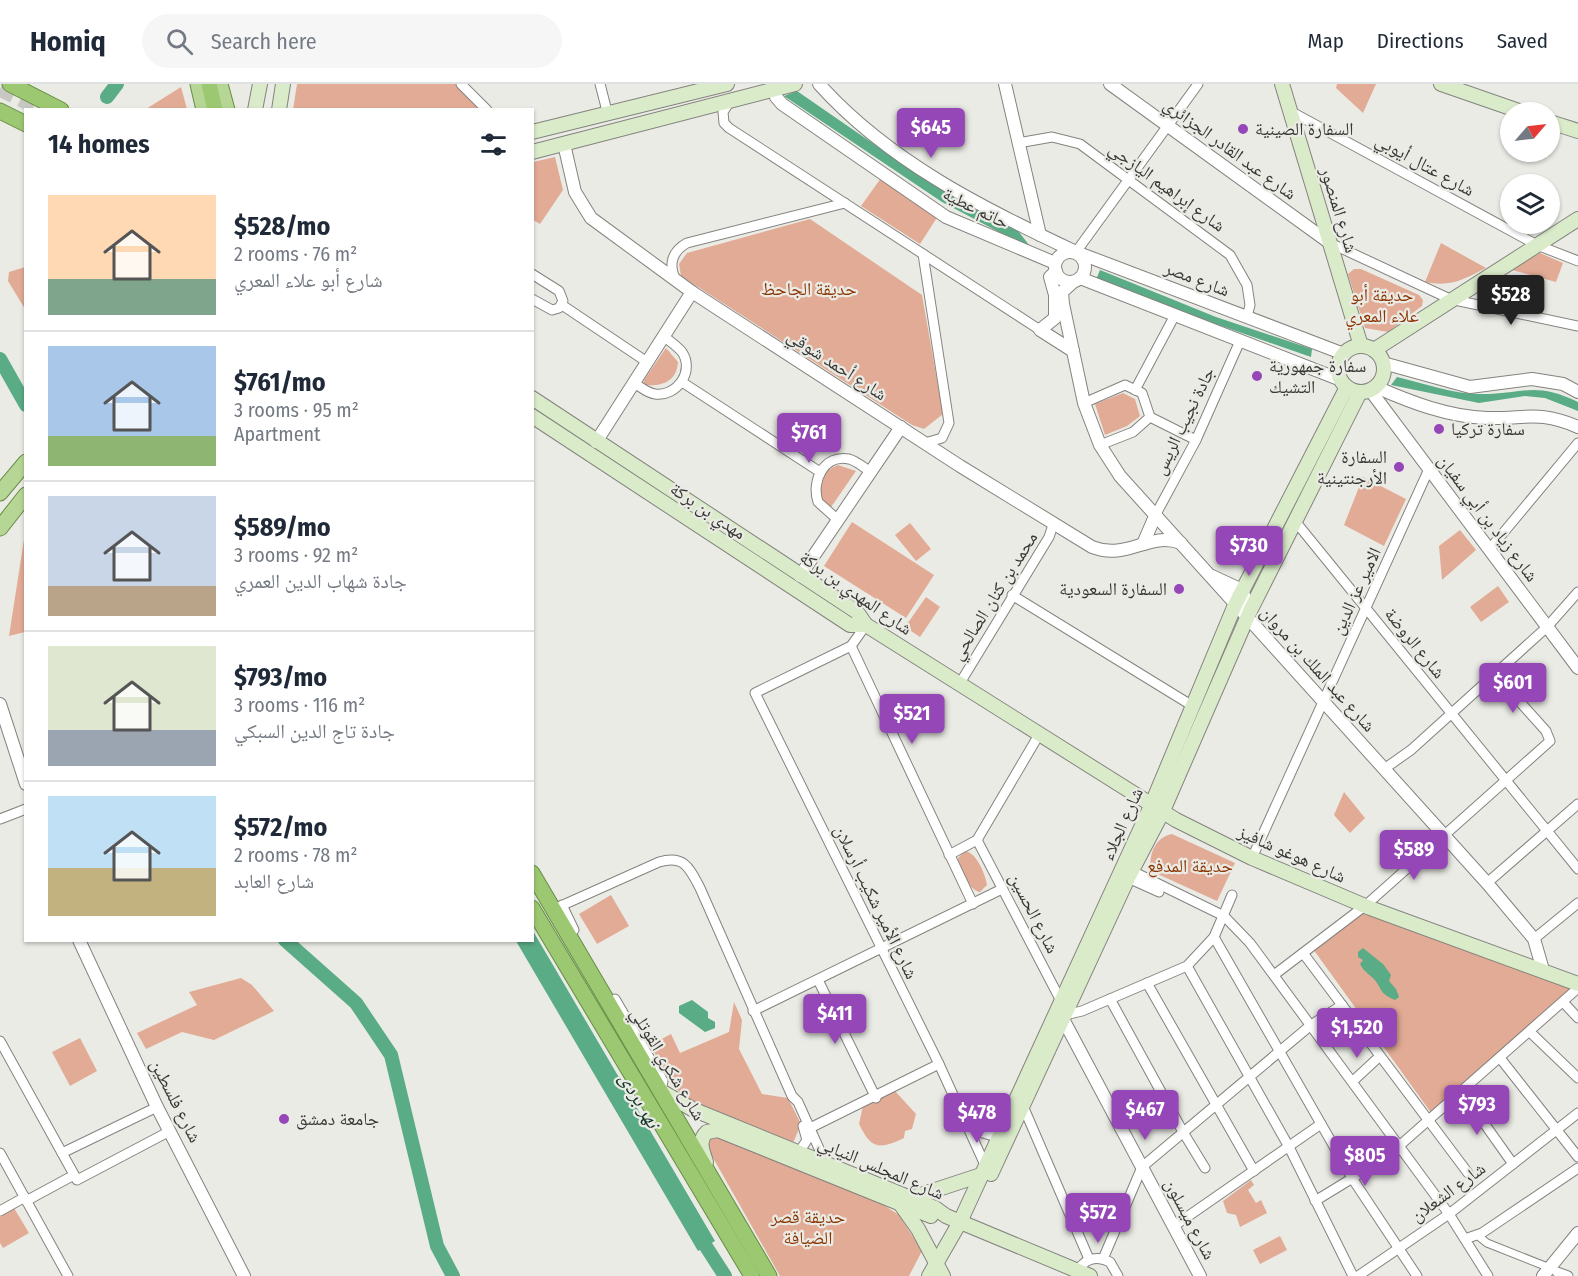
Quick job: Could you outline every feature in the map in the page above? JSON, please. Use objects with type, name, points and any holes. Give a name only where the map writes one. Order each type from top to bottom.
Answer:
[{"type":"highway","points":[[10,84],[57,108]]},
{"type":"highway","points":[[209,84],[215,108]]},
{"type":"highway","points":[[0,111],[24,123]]},
{"type":"highway","name":"شارع شكري القوتلي","points":[[534,876],[558,907],[661,1091],[769,1276]]},
{"type":"highway","name":"شارع شكري القوتلي","points":[[534,911],[752,1276]]},
{"type":"main road","points":[[198,84],[204,108]]},
{"type":"main road","points":[[220,84],[226,108]]},
{"type":"main road","points":[[255,108],[260,84]]},
{"type":"main road","points":[[279,108],[283,84]]},
{"type":"main road","points":[[534,132],[727,84]]},
{"type":"main road","points":[[534,152],[730,101],[776,86],[795,84]]},
{"type":"main road","name":"شارع المنصور","points":[[1282,84],[1330,243],[1368,348]]},
{"type":"main road","points":[[1441,84],[1460,87],[1500,103]]},
{"type":"main road","points":[[1560,125],[1578,131]]},
{"type":"main road","points":[[560,126],[553,137],[564,145]]},
{"type":"main road","points":[[1368,348],[1383,363],[1383,376],[1359,387],[1338,367],[1344,354],[1368,348],[1578,219]]},
{"type":"main road","name":"شارع الجلاء","points":[[963,1224],[997,1137],[1061,1001],[1359,387]]},
{"type":"main road","name":"شارع الجلاء","points":[[938,1273],[1023,1106],[1130,875],[1156,809],[1191,705],[1234,605],[1359,387]]},
{"type":"main road","points":[[534,399],[710,526]]},
{"type":"main road","name":"مهدي بن بركة","points":[[534,417],[723,534],[850,625],[866,625]]},
{"type":"main road","points":[[0,493],[24,464]]},
{"type":"main road","points":[[0,528],[24,498]]},
{"type":"main road","name":"شارع المهدي بن بركة","points":[[723,534],[800,576],[856,612],[866,625],[1156,809]]},
{"type":"main road","name":"شارع هوغو شافيز","points":[[1156,809],[1252,858],[1366,905],[1543,970],[1578,986]]},
{"type":"main road","name":"شارع المجلس النيابي","points":[[661,1091],[684,1106],[799,1152],[933,1216],[946,1216],[1082,1274]]},
{"type":"main road","name":"شارع المجلس النيابي","points":[[708,1170],[701,1141],[707,1132],[718,1130],[906,1202]]},
{"type":"main road","points":[[938,1273],[906,1202],[983,1170]]},
{"type":"street","points":[[461,84],[485,108]]},
{"type":"street","points":[[600,84],[608,115]]},
{"type":"street","name":"حاتم عطية","points":[[819,84],[838,105],[915,167],[1040,235]]},
{"type":"street","points":[[1005,84],[1040,235]]},
{"type":"street","name":"شارع عبد القادر الجزائري","points":[[1110,84],[1330,243]]},
{"type":"street","points":[[1040,330],[1055,318],[1055,295],[1050,277],[1063,253],[1076,252],[1198,84]]},
{"type":"street","name":"حاتم عطية","points":[[776,86],[776,97],[782,104],[946,217],[1055,267]]},
{"type":"street","points":[[730,101],[723,112],[724,123],[729,128],[1073,351]]},
{"type":"street","name":"شارع عتال أيوبي","points":[[1290,111],[1537,245],[1578,261]]},
{"type":"street","name":"شارع إبراهيم اليازجي","points":[[1018,143],[1052,137],[1080,144],[1230,255],[1247,285],[1250,304],[1247,317]]},
{"type":"street","name":"شارع أحمد شوقي","points":[[564,145],[575,192],[591,218],[692,292],[925,443],[1053,525],[1092,547],[1107,552],[1129,550],[1161,540],[1182,544]]},
{"type":"street","points":[[676,281],[672,269],[674,256],[687,243],[845,203]]},
{"type":"street","name":"شارع مصر","points":[[1040,235],[1076,252],[1344,354]]},
{"type":"street","points":[[1330,243],[1450,299],[1578,326]]},
{"type":"street","points":[[1076,252],[1086,264],[1077,280]]},
{"type":"street","points":[[923,254],[949,423],[942,438],[925,443]]},
{"type":"street","points":[[1055,267],[1064,281],[1077,280],[1175,315],[1359,387],[1446,412],[1486,418],[1524,415],[1557,418],[1578,428]]},
{"type":"street","points":[[534,275],[561,294],[562,305]]},
{"type":"street","name":"شارع عبد الملك بن مروان","points":[[1077,280],[1062,292],[1084,403],[1100,445],[1120,476],[1211,576],[1234,605],[1248,614],[1487,883],[1534,939],[1543,970]]},
{"type":"street","points":[[596,442],[692,292]]},
{"type":"street","points":[[534,300],[552,310],[562,305]]},
{"type":"street","points":[[562,305],[647,362]]},
{"type":"street","points":[[1135,390],[1175,315]]},
{"type":"street","points":[[634,383],[657,394],[666,394],[682,382],[686,372],[682,353],[663,336]]},
{"type":"street","name":"جادة نجيب الريس","points":[[1156,514],[1196,440],[1239,341]]},
{"type":"street","points":[[1383,363],[1470,387],[1532,380],[1563,384],[1578,392]]},
{"type":"street","points":[[682,382],[820,472]]},
{"type":"street","points":[[1084,403],[1125,385],[1142,393],[1149,417],[1196,440]]},
{"type":"street","name":"شارع زياد بن أبي سفيان","points":[[1359,387],[1429,469],[1578,668]]},
{"type":"street","points":[[1100,445],[1133,432],[1149,417]]},
{"type":"street","points":[[800,576],[901,427]]},
{"type":"street","points":[[1489,550],[1578,443]]},
{"type":"street","points":[[838,520],[818,502],[816,481],[820,472],[827,465],[842,459],[852,460],[871,472]]},
{"type":"street","name":"الامير عز الدين","points":[[1252,858],[1429,469]]},
{"type":"street","points":[[1143,544],[1152,530],[1156,514]]},
{"type":"street","name":"شارع الروضة","points":[[1295,521],[1578,869]]},
{"type":"street","name":"محمد بن كنان الصالحي","points":[[960,683],[1049,537],[1053,525]]},
{"type":"street","points":[[1211,576],[1242,591],[1248,614]]},
{"type":"street","points":[[1384,769],[1411,750],[1452,714],[1547,627],[1578,592]]},
{"type":"street","points":[[1012,595],[1191,705]]},
{"type":"street","points":[[866,625],[851,646],[973,903]]},
{"type":"street","name":"شارع الأمير شكيب أرسلان","points":[[851,646],[755,693],[968,1125],[983,1170]]},
{"type":"street","points":[[1274,975],[1366,905],[1550,741],[1546,731],[1495,674]]},
{"type":"street","points":[[0,704],[24,778]]},
{"type":"street","points":[[949,855],[977,840],[1040,734]]},
{"type":"street","points":[[1487,883],[1578,804]]},
{"type":"street","points":[[0,819],[24,810]]},
{"type":"street","points":[[1568,812],[1578,818]]},
{"type":"street","name":"شارع الحسين","points":[[977,840],[1061,1001]]},
{"type":"street","points":[[558,907],[659,862],[673,858],[683,862],[700,888],[753,1011],[826,1164]]},
{"type":"street","points":[[1130,875],[1222,918],[1250,943],[1449,1214],[1488,1276]]},
{"type":"street","points":[[753,1011],[1002,889]]},
{"type":"street","points":[[1064,1017],[1187,966],[1214,937],[1232,895]]},
{"type":"street","points":[[1534,939],[1578,903]]},
{"type":"street","points":[[1214,937],[1353,1178],[1417,1276]]},
{"type":"street","name":"شارع فلسطين","points":[[80,942],[157,1107],[244,1276]]},
{"type":"street","points":[[1303,953],[1468,1173]]},
{"type":"street","points":[[1187,966],[1288,1147],[1353,1276]]},
{"type":"street","points":[[818,980],[876,1098]]},
{"type":"street","points":[[1147,983],[1254,1171]]},
{"type":"street","points":[[1315,1201],[1399,1148],[1530,1032],[1578,986]]},
{"type":"street","points":[[1110,999],[1205,1168]]},
{"type":"street","points":[[1563,1002],[1578,1018]]},
{"type":"street","points":[[1103,1258],[1142,1167],[1311,1025],[1342,1005]]},
{"type":"street","name":"شارع ميسلون","points":[[1064,1017],[1200,1276]]},
{"type":"street","points":[[1530,1032],[1578,1078]]},
{"type":"street","points":[[0,1041],[76,1178]]},
{"type":"street","points":[[1353,1081],[1380,1056]]},
{"type":"street","points":[[1500,1058],[1578,1157]]},
{"type":"street","points":[[808,1130],[939,1065]]},
{"type":"street","points":[[1462,1092],[1513,1164]]},
{"type":"street","points":[[1023,1106],[1089,1259],[1082,1274]]},
{"type":"street","points":[[62,1153],[157,1107]]},
{"type":"street","name":"شارع الشعلان","points":[[1358,1276],[1449,1214],[1578,1113]]},
{"type":"street","points":[[1174,1226],[1322,1124]]},
{"type":"street","points":[[968,1125],[979,1132],[997,1137]]},
{"type":"street","points":[[799,1152],[806,1144],[808,1130]]},
{"type":"street","points":[[0,1211],[76,1178],[171,1131]]},
{"type":"street","points":[[0,1153],[68,1276]]},
{"type":"street","points":[[1465,1239],[1477,1235],[1578,1168]]},
{"type":"street","points":[[1555,1274],[1578,1233]]},
{"type":"street","points":[[1477,1235],[1487,1243],[1555,1274]]},
{"type":"street","points":[[1555,1274],[1578,1246]]},
{"type":"street","points":[[1089,1259],[1103,1258],[1113,1264],[1118,1276]]},
{"type":"green space","points":[[297,84],[460,84],[485,108],[293,108]]},
{"type":"green space","points":[[1337,84],[1376,84],[1363,113],[1336,88]]},
{"type":"green space","points":[[181,87],[187,108],[148,108]]},
{"type":"green space","points":[[555,157],[563,190],[540,224],[534,221],[534,162]]},
{"type":"green space","points":[[881,178],[938,216],[920,244],[861,206]]},
{"type":"green space","name":"حديقة الجاحظ","points":[[810,219],[922,295],[943,414],[924,429],[912,425],[681,276],[679,264],[687,253]]},
{"type":"green space","points":[[1441,243],[1486,268],[1450,283],[1425,282]]},
{"type":"green space","points":[[1540,253],[1563,263],[1556,282],[1512,270]]},
{"type":"green space","points":[[24,268],[24,307],[8,281],[9,272]]},
{"type":"green space","name":"حديقة أبو علاء المعري","points":[[1354,269],[1361,269],[1419,295],[1423,300],[1422,306],[1388,332],[1365,328],[1348,274]]},
{"type":"green space","points":[[666,348],[678,362],[675,374],[662,384],[644,385],[644,380]]},
{"type":"green space","points":[[1123,393],[1135,399],[1140,416],[1127,426],[1105,435],[1095,404]]},
{"type":"green space","points":[[838,465],[856,471],[829,510],[818,495],[819,489],[826,473]]},
{"type":"green space","points":[[1363,477],[1406,499],[1384,546],[1344,525]]},
{"type":"green space","points":[[852,522],[934,575],[906,618],[824,566]]},
{"type":"green space","points":[[910,523],[931,549],[916,561],[895,535]]},
{"type":"green space","points":[[1460,530],[1476,550],[1442,580],[1439,546]]},
{"type":"green space","points":[[24,539],[24,632],[9,636]]},
{"type":"green space","points":[[1498,586],[1509,602],[1481,622],[1470,607]]},
{"type":"green space","points":[[926,597],[940,607],[920,637],[905,627]]},
{"type":"green space","points":[[1344,792],[1365,818],[1350,833],[1334,815]]},
{"type":"green space","name":"حديقة المدفع","points":[[1172,834],[1235,863],[1217,901],[1151,871],[1154,848],[1161,839]]},
{"type":"green space","points":[[965,851],[977,860],[984,875],[987,885],[980,892],[968,883],[961,868],[958,858]]},
{"type":"green space","points":[[611,895],[629,926],[597,944],[579,914]]},
{"type":"green space","points":[[1364,908],[1574,989],[1432,1114],[1313,949]]},
{"type":"green space","points":[[241,978],[252,985],[274,1011],[214,1040],[182,1032],[146,1049],[137,1033],[197,1005],[189,992]]},
{"type":"green space","points":[[734,1002],[742,1020],[739,1049],[762,1094],[788,1098],[801,1124],[793,1143],[688,1099],[674,1087],[650,1045],[671,1034],[680,1053],[729,1032]]},
{"type":"green space","points":[[80,1038],[97,1071],[70,1086],[52,1052]]},
{"type":"green space","points":[[895,1091],[916,1114],[912,1129],[905,1131],[904,1138],[877,1145],[872,1143],[859,1124],[863,1106]]},
{"type":"green space","name":"حديقة قصر الضيافة","points":[[714,1136],[879,1202],[899,1215],[922,1251],[909,1276],[780,1276],[708,1149],[707,1139]]},
{"type":"green space","points":[[1251,1180],[1254,1185],[1248,1190],[1256,1203],[1261,1200],[1267,1213],[1240,1227],[1236,1215],[1227,1213],[1223,1201]]},
{"type":"green space","points":[[14,1208],[29,1233],[3,1248],[0,1243],[0,1217]]},
{"type":"green space","points":[[1280,1236],[1287,1250],[1260,1264],[1253,1250]]},
{"type":"shaded area","points":[[797,91],[894,158],[1011,222],[1033,250],[942,202],[784,96]]},
{"type":"shaded area","points":[[1100,270],[1216,317],[1312,349],[1311,357],[1095,282]]},
{"type":"shaded area","points":[[1397,377],[1469,394],[1528,390],[1550,392],[1578,402],[1578,411],[1545,398],[1525,396],[1479,403],[1391,385]]},
{"type":"shaded area","points":[[534,933],[715,1241],[698,1251],[517,942],[534,942]]},
{"type":"shaded area","points":[[1363,948],[1383,964],[1391,975],[1389,981],[1399,997],[1395,1000],[1383,993],[1360,964],[1363,960],[1358,957],[1358,952]]},
{"type":"shaded area","points":[[692,1000],[708,1012],[708,1018],[715,1022],[715,1028],[705,1032],[679,1013],[679,1006]]},
{"type":"waterway","name":"نهر بردى","points":[[107,97],[117,84]]},
{"type":"waterway","name":"نهر بردى","points":[[0,359],[24,401]]},
{"type":"waterway","name":"نهر بردى","points":[[287,942],[356,1003],[391,1055],[437,1246],[453,1276]]},
{"type":"waterway","name":"نهر بردى","points":[[696,1231],[725,1276]]},
{"type":"tunnel","points":[[0,89],[38,108]]},
{"type":"place","name":"السفارة الصينية","points":[[1243,129]]},
{"type":"place","name":"سفارة جمهورية التشيك","points":[[1257,376]]},
{"type":"place","name":"سفارة تركيا","points":[[1439,429]]},
{"type":"place","name":"السفارة الأرجنتينية","points":[[1399,467]]},
{"type":"place","name":"السفارة السعودية","points":[[1179,589]]},
{"type":"place","name":"جامعة دمشق","points":[[284,1119]]}]
